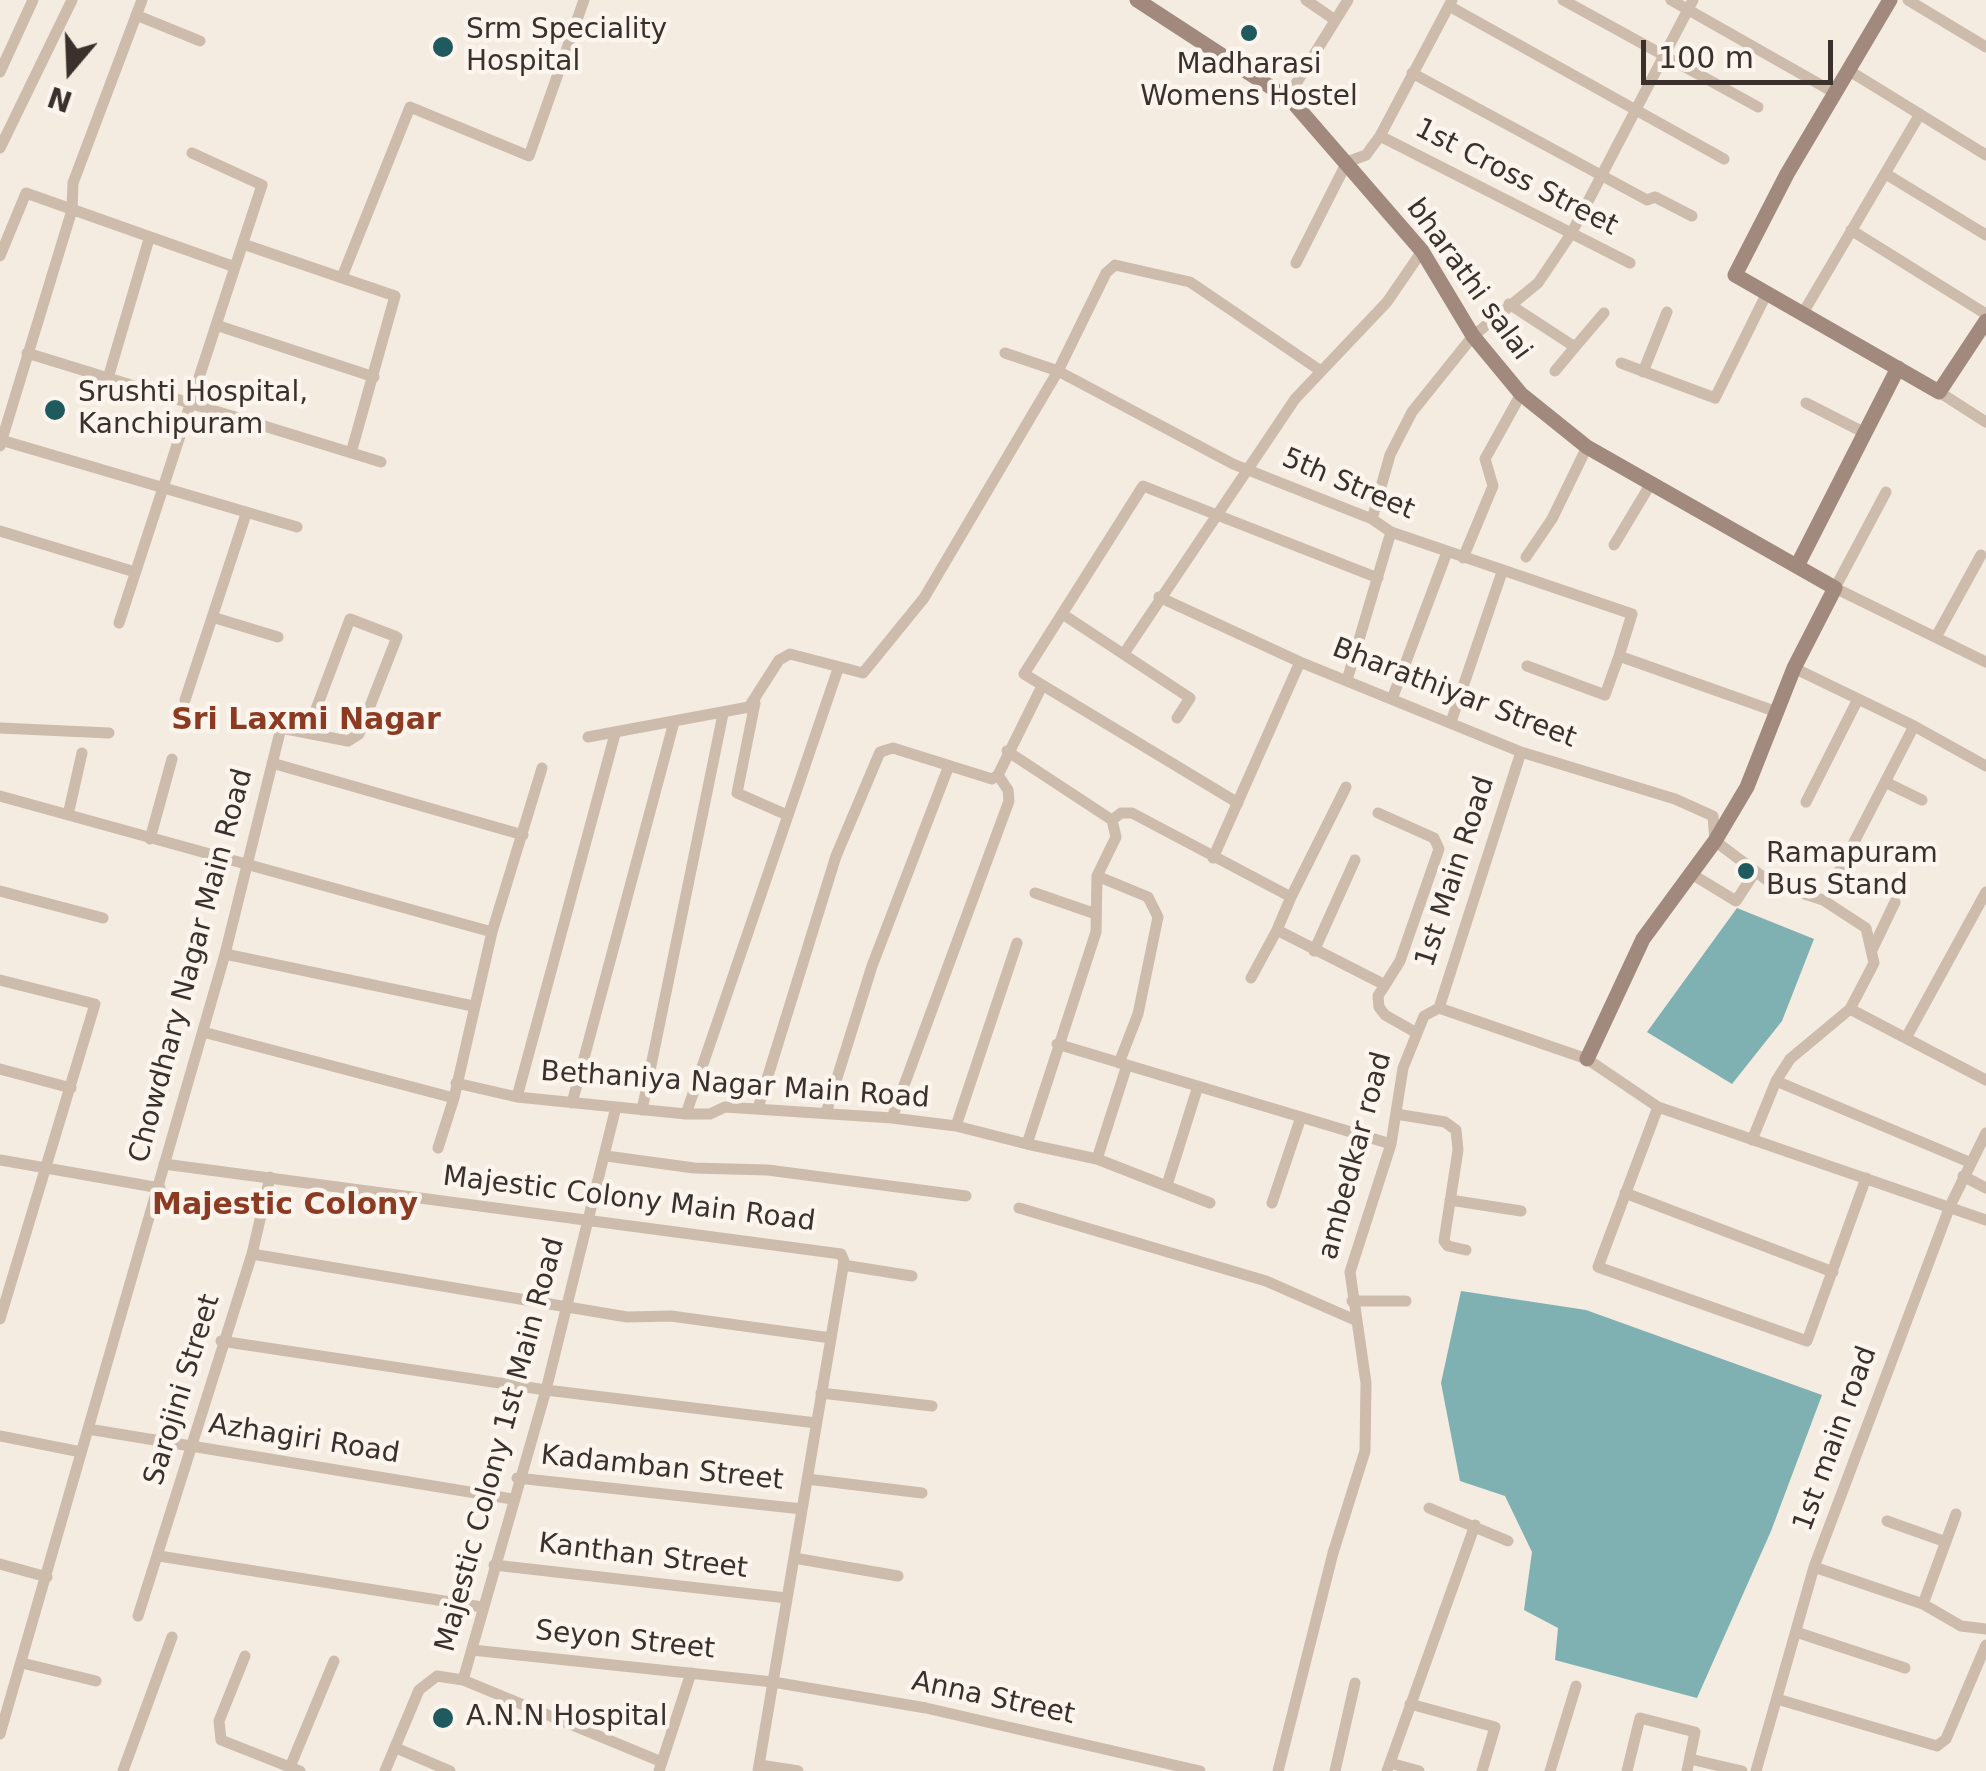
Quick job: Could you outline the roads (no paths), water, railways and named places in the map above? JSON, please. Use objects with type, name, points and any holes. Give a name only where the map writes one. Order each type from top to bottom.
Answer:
[{"type":"street","points":[[0,72],[33,0]]},
{"type":"street","points":[[0,148],[72,0]]},
{"type":"street","points":[[142,0],[74,182],[72,210],[1,443],[296,527]]},
{"type":"street","points":[[342,277],[410,106],[529,156],[584,0]]},
{"type":"street","name":"bharathi salai","points":[[1137,0],[1287,98],[1422,251],[1473,336],[1521,394],[1587,446],[1650,485],[1835,588]]},
{"type":"street","points":[[1306,0],[1335,20]]},
{"type":"street","points":[[1287,98],[1348,0]]},
{"type":"street","points":[[1563,0],[1585,5],[1758,107]]},
{"type":"street","points":[[1671,0],[1691,5],[1835,93]]},
{"type":"street","points":[[1890,0],[1735,275],[1986,422]]},
{"type":"street","points":[[1908,0],[1986,47]]},
{"type":"street","points":[[1296,263],[1347,162],[1366,155],[1380,136],[1451,3],[1724,159]]},
{"type":"street","points":[[1372,519],[1390,455],[1412,412],[1473,336],[1538,284],[1571,234],[1691,5]]},
{"type":"street","points":[[136,15],[200,41]]},
{"type":"street","points":[[1848,70],[1986,155]]},
{"type":"street","points":[[1412,73],[1647,200],[1655,197],[1692,216]]},
{"type":"street","points":[[1803,313],[1920,114]]},
{"type":"street","name":"1st Cross Street","points":[[1380,136],[1630,263]]},
{"type":"street","points":[[118,623],[187,402],[262,185],[192,153]]},
{"type":"street","points":[[1886,174],[1986,235]]},
{"type":"street","points":[[0,256],[26,193],[234,267]]},
{"type":"street","points":[[1851,230],[1986,314]]},
{"type":"street","points":[[108,378],[149,238]]},
{"type":"street","points":[[242,244],[395,296],[351,453]]},
{"type":"street","points":[[1125,652],[1318,369],[1387,302],[1422,251]]},
{"type":"street","points":[[588,737],[749,707],[784,656],[796,654],[863,673],[924,598],[1058,371],[1106,273],[1115,265],[1190,282],[1318,369]]},
{"type":"street","points":[[1621,363],[1714,398],[1766,295]]},
{"type":"street","points":[[1510,304],[1574,347]]},
{"type":"street","points":[[1643,372],[1667,312]]},
{"type":"street","points":[[1555,370],[1604,314]]},
{"type":"street","points":[[1938,392],[1986,321]]},
{"type":"street","points":[[216,326],[374,377]]},
{"type":"street","name":"5th Street","points":[[1005,352],[1058,371],[1247,470],[1372,519],[1391,532],[1632,614],[1619,656]]},
{"type":"street","points":[[27,354],[380,462]]},
{"type":"street","points":[[1798,566],[1898,368]]},
{"type":"street","points":[[1463,558],[1493,486],[1484,459],[1521,394]]},
{"type":"street","points":[[1806,403],[1865,433]]},
{"type":"street","points":[[1526,557],[1552,520],[1587,446]]},
{"type":"street","points":[[1614,545],[1650,485]]},
{"type":"street","points":[[1238,803],[1024,674],[1143,486],[1378,578]]},
{"type":"street","points":[[1587,1059],[1643,938],[1716,841],[1746,787],[1794,668],[1886,492]]},
{"type":"street","points":[[185,700],[246,514]]},
{"type":"street","points":[[0,531],[135,572]]},
{"type":"street","points":[[1347,680],[1391,532]]},
{"type":"street","points":[[1392,698],[1446,552]]},
{"type":"street","points":[[1936,637],[1981,555]]},
{"type":"street","points":[[1451,722],[1502,572]]},
{"type":"street","points":[[1835,588],[1986,662]]},
{"type":"street","name":"Bharathiyar Street","points":[[1159,597],[1300,662],[1521,752],[1675,799],[1713,816],[1716,841]]},
{"type":"street","points":[[1064,615],[1190,698],[1178,718]]},
{"type":"street","points":[[212,616],[278,637]]},
{"type":"street","points":[[350,619],[397,636],[359,734],[348,741],[306,733],[350,619]]},
{"type":"street","points":[[1526,666],[1605,695],[1619,656],[1777,712]]},
{"type":"street","points":[[1213,858],[1300,662]]},
{"type":"street","points":[[1794,668],[1986,766]]},
{"type":"street","points":[[686,1114],[838,669]]},
{"type":"street","points":[[758,1108],[836,856],[878,757],[884,749],[893,748],[992,779],[998,775],[1042,686]]},
{"type":"street","points":[[756,699],[737,792],[787,815]]},
{"type":"street","points":[[1806,802],[1858,699]]},
{"type":"street","points":[[642,1110],[723,714]]},
{"type":"street","points":[[572,1102],[674,722]]},
{"type":"street","points":[[1836,876],[1914,726]]},
{"type":"street","points":[[0,728],[109,733]]},
{"type":"street","name":"Chowdhary Nagar Main Road","points":[[0,1734],[5,1697],[22,1663],[80,1452],[160,1188],[225,954],[281,728],[306,733]]},
{"type":"street","points":[[517,1097],[615,734]]},
{"type":"street","points":[[1007,752],[1112,820],[1116,837],[1097,876],[1096,932],[1027,1144]]},
{"type":"street","name":"1st Main Road","points":[[1438,1008],[1521,752]]},
{"type":"street","points":[[68,815],[82,753]]},
{"type":"street","points":[[150,838],[172,760]]},
{"type":"street","points":[[272,764],[523,835]]},
{"type":"street","points":[[438,1148],[454,1098],[492,932],[542,768]]},
{"type":"street","points":[[826,1113],[872,966],[948,768]]},
{"type":"street","points":[[892,1118],[1009,801],[1008,790],[998,775]]},
{"type":"street","points":[[1885,782],[1922,800]]},
{"type":"street","points":[[1251,978],[1346,787]]},
{"type":"street","points":[[0,796],[492,932]]},
{"type":"street","points":[[1112,820],[1121,813],[1132,814],[1291,897]]},
{"type":"street","points":[[1378,813],[1434,838],[1439,849],[1400,961],[1378,996],[1385,1015],[1415,1032]]},
{"type":"street","points":[[1716,841],[1770,883],[1823,900],[1866,928],[1872,950],[1870,975],[1850,1009],[1790,1059],[1776,1081],[1752,1140]]},
{"type":"street","points":[[1314,951],[1355,860]]},
{"type":"street","points":[[1690,873],[1736,901],[1755,872]]},
{"type":"street","points":[[1097,876],[1148,897],[1158,918],[1138,1014],[1097,1159]]},
{"type":"street","points":[[0,891],[103,918]]},
{"type":"street","points":[[1906,1038],[1986,892]]},
{"type":"street","points":[[1035,894],[1094,913]]},
{"type":"street","points":[[1872,950],[1895,902]]},
{"type":"street","points":[[1277,930],[1385,985]]},
{"type":"street","points":[[956,1126],[1017,942]]},
{"type":"street","points":[[225,954],[473,1006]]},
{"type":"street","points":[[0,980],[94,1004],[0,1319]]},
{"type":"street","points":[[1438,1008],[1587,1059],[1658,1107],[1986,1220]]},
{"type":"street","name":"ambedkar road","points":[[1278,1771],[1318,1607],[1365,1451],[1366,1383],[1350,1272],[1391,1144],[1403,1068],[1415,1032],[1424,1016],[1438,1008]]},
{"type":"street","points":[[1850,1009],[1986,1080]]},
{"type":"street","points":[[203,1032],[454,1098]]},
{"type":"street","points":[[1057,1044],[1391,1144]]},
{"type":"street","points":[[0,1069],[71,1088]]},
{"type":"street","points":[[1776,1081],[1969,1162]]},
{"type":"street","name":"Bethaniya Nagar Main Road","points":[[456,1083],[517,1097],[616,1108],[686,1114],[710,1114],[725,1107],[758,1108],[956,1126],[1097,1159],[1210,1203]]},
{"type":"street","points":[[1167,1185],[1198,1086]]},
{"type":"street","points":[[1658,1107],[1598,1267],[1807,1342],[1866,1178]]},
{"type":"street","name":"Majestic Colony 1st Main Road","points":[[463,1680],[546,1390],[616,1108]]},
{"type":"street","points":[[1396,1114],[1445,1122],[1456,1130],[1458,1150],[1444,1244],[1466,1250]]},
{"type":"street","points":[[1272,1203],[1300,1117]]},
{"type":"street","name":"1st main road","points":[[1756,1771],[1814,1567],[1950,1206],[1986,1132]]},
{"type":"street","points":[[606,1156],[694,1168],[768,1170],[966,1196]]},
{"type":"street","points":[[0,1160],[160,1188]]},
{"type":"street","name":"Majestic Colony Main Road","points":[[164,1164],[836,1252],[843,1263],[912,1276]]},
{"type":"street","name":"Sarojini Street","points":[[138,1616],[193,1447],[221,1342],[252,1254],[270,1176]]},
{"type":"street","points":[[1963,1176],[1986,1188]]},
{"type":"street","points":[[1625,1193],[1833,1272]]},
{"type":"street","points":[[1450,1200],[1521,1211]]},
{"type":"street","points":[[1019,1208],[1266,1280],[1355,1320]]},
{"type":"street","points":[[252,1254],[627,1318],[670,1316],[831,1338]]},
{"type":"street","points":[[798,1771],[759,1768],[843,1263]]},
{"type":"street","points":[[1352,1301],[1406,1301]]},
{"type":"street","points":[[221,1342],[546,1390],[816,1423]]},
{"type":"street","points":[[822,1393],[932,1406]]},
{"type":"street","name":"Azhagiri Road","points":[[88,1428],[512,1499]]},
{"type":"street","points":[[0,1436],[80,1452]]},
{"type":"street","name":"Kadamban Street","points":[[518,1478],[802,1509]]},
{"type":"street","points":[[807,1480],[922,1493]]},
{"type":"street","points":[[1428,1508],[1508,1541]]},
{"type":"street","points":[[1923,1604],[1956,1514]]},
{"type":"street","points":[[1887,1521],[1946,1542]]},
{"type":"street","points":[[1419,1771],[1389,1767],[1474,1525]]},
{"type":"street","points":[[159,1556],[482,1607]]},
{"type":"street","points":[[794,1558],[898,1576]]},
{"type":"street","points":[[0,1564],[47,1577]]},
{"type":"street","name":"Kanthan Street","points":[[494,1564],[787,1598]]},
{"type":"street","points":[[1814,1567],[1923,1604],[1961,1626],[1986,1629]]},
{"type":"street","points":[[1796,1632],[1904,1668]]},
{"type":"street","points":[[122,1771],[172,1638]]},
{"type":"street","points":[[1777,1699],[1937,1746],[1946,1739],[1986,1645]]},
{"type":"street","name":"Seyon Street","points":[[472,1650],[773,1682]]},
{"type":"street","points":[[245,1656],[220,1721],[221,1740],[295,1769],[334,1662]]},
{"type":"street","points":[[22,1663],[96,1680]]},
{"type":"street","points":[[385,1771],[419,1690],[436,1676],[463,1680],[661,1766],[691,1674]]},
{"type":"street","name":"Anna Street","points":[[773,1682],[926,1708],[1200,1771]]},
{"type":"street","points":[[1335,1771],[1354,1683]]},
{"type":"street","points":[[1550,1771],[1576,1686]]},
{"type":"street","points":[[1410,1704],[1495,1727],[1482,1771]]},
{"type":"street","points":[[1628,1771],[1640,1718],[1695,1732],[1688,1765],[1742,1771]]},
{"type":"street","points":[[396,1748],[450,1771]]},
{"type":"water","points":[[1737,908],[1814,939],[1782,1021],[1732,1084],[1647,1032]]},
{"type":"water","points":[[1461,1291],[1586,1310],[1822,1395],[1771,1531],[1697,1698],[1555,1660],[1558,1628],[1524,1610],[1532,1552],[1505,1496],[1460,1481],[1441,1383]]},
{"type":"place","name":"Madharasi Womens Hostel","points":[[1249,33]]},
{"type":"place","name":"Srm Speciality Hospital","points":[[443,47]]},
{"type":"place","name":"Srushti Hospital, Kanchipuram","points":[[55,410]]},
{"type":"place","name":"Ramapuram Bus Stand","points":[[1746,871]]},
{"type":"place","name":"A.N.N Hospital","points":[[443,1718]]},
{"type":"district","name":"Sri Laxmi Nagar","points":[[306,721]]},
{"type":"district","name":"Majestic Colony","points":[[285,1206]]}]
